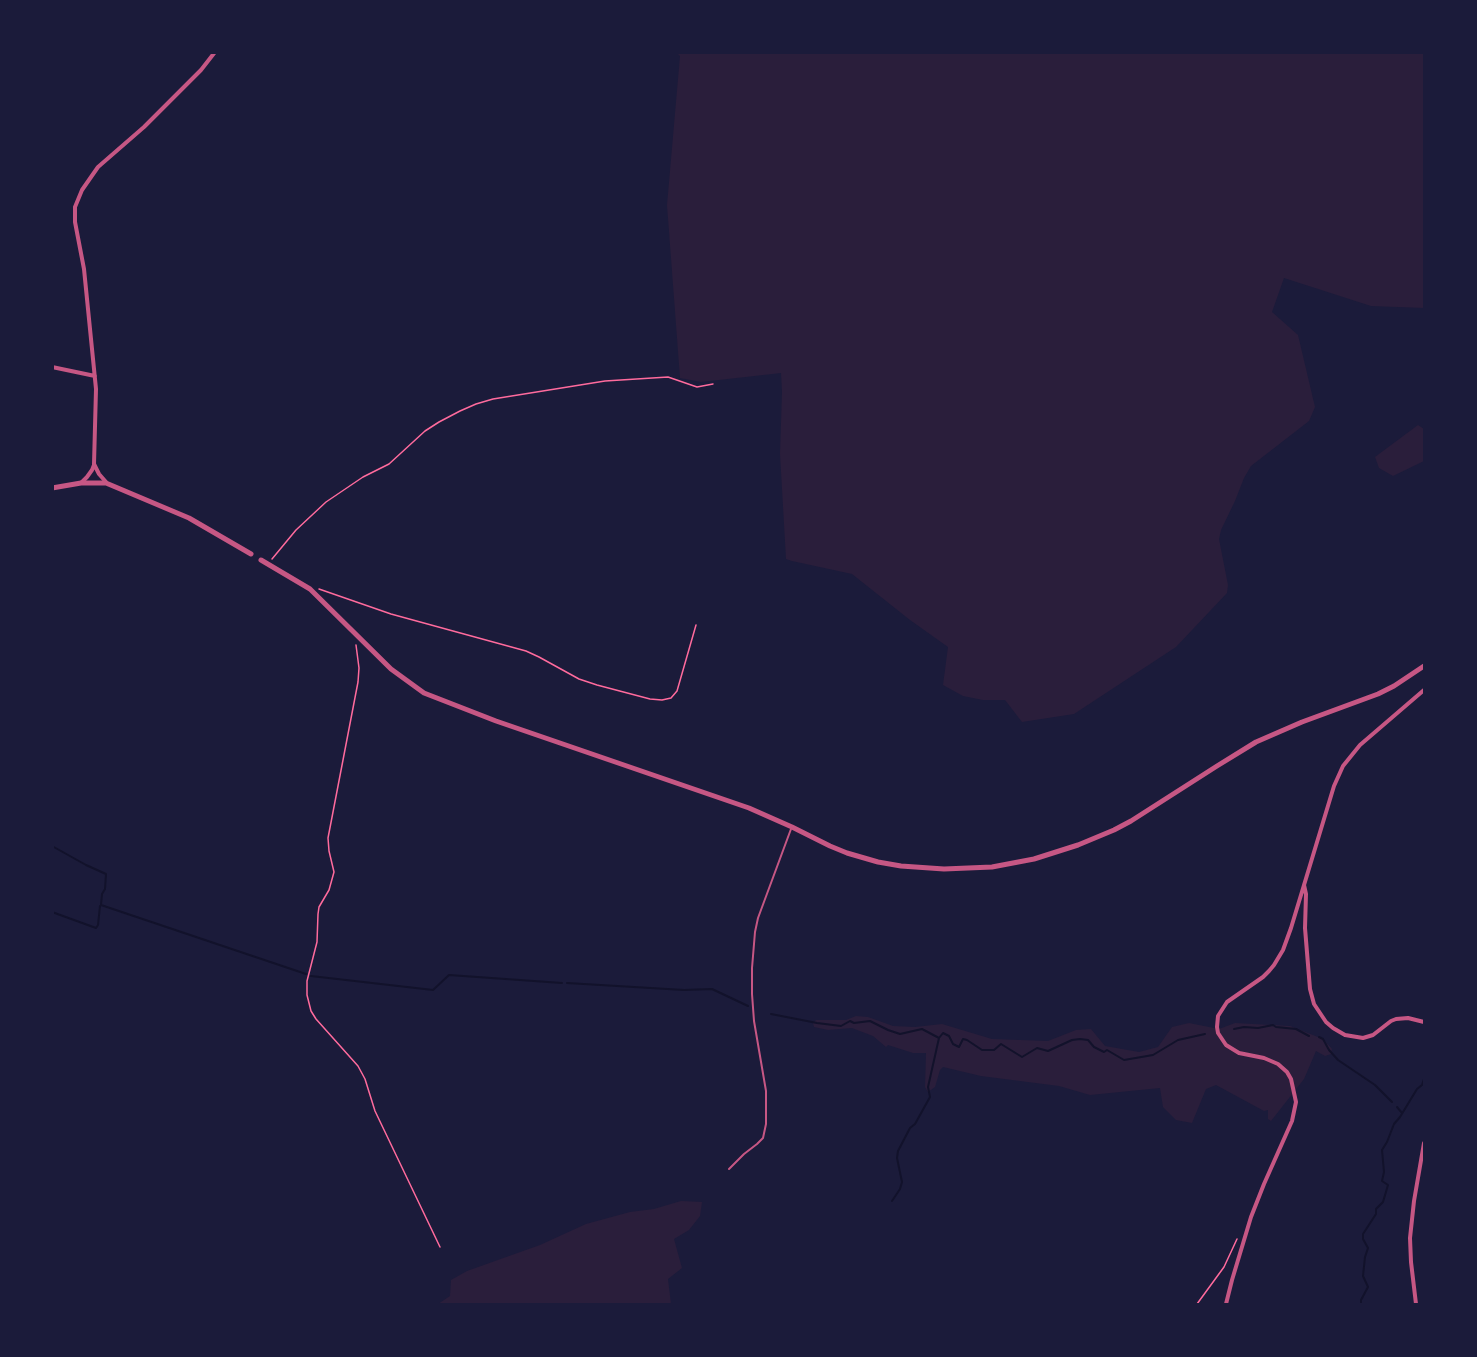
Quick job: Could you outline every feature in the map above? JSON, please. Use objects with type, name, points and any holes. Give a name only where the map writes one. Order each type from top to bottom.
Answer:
[{"type":"street","points":[[81,483],[94,464],[96,409],[95,376],[84,269],[75,216],[77,199],[98,167],[144,127],[201,70],[215,52]]},
{"type":"street","points":[[52,367],[95,376]]},
{"type":"street","points":[[94,464],[106,483]]},
{"type":"street","points":[[52,488],[81,483],[106,483],[189,518],[251,554]]},
{"type":"street","points":[[261,560],[310,589],[391,669],[424,693],[496,721],[749,808],[830,846],[878,862],[901,866],[992,867],[1034,859],[1078,845],[1131,821],[1256,742],[1378,694],[1425,666]]},
{"type":"street","points":[[1226,1305],[1251,1217],[1292,1121],[1296,1102],[1291,1079],[1278,1064],[1264,1058],[1239,1053],[1226,1045],[1218,1033],[1218,1016],[1227,1002],[1263,977],[1274,965],[1287,940],[1334,786],[1343,766],[1360,745],[1425,690]]},
{"type":"street","points":[[1304,884],[1310,989],[1314,1004],[1322,1017],[1338,1032],[1363,1038],[1373,1035],[1396,1019],[1408,1018],[1425,1022]]},
{"type":"street","points":[[1416,1305],[1410,1238],[1414,1201],[1425,1143]]},
{"type":"lane","points":[[729,1169],[763,1138],[766,1124],[765,1082],[754,1021],[752,994],[755,932],[758,918],[792,827]]},
{"type":"path","points":[[268,564],[284,543],[326,502],[363,477],[389,464],[432,427],[476,404],[493,399],[604,381],[668,377],[697,387],[713,384]]},
{"type":"path","points":[[302,584],[391,614],[520,649],[579,679],[650,699],[671,698],[676,691],[696,625]]},
{"type":"path","points":[[357,636],[358,682],[328,838],[334,872],[329,890],[319,907],[317,942],[307,981],[306,995],[316,1019],[358,1066],[365,1079],[375,1111],[440,1247]]},
{"type":"path","points":[[1197,1305],[1224,1267],[1239,1238]]},
{"type":"shaded area","points":[[677,53],[1424,53],[1424,308],[1371,306],[1284,278],[1272,312],[1298,335],[1315,407],[1309,421],[1251,466],[1244,478],[1219,539],[1228,585],[1227,593],[1176,647],[1074,714],[1022,722],[1005,700],[983,700],[963,696],[943,685],[948,647],[852,574],[786,559],[780,454],[781,373],[701,382],[680,378],[667,205],[680,56]]},
{"type":"shaded area","points":[[1418,425],[1424,429],[1424,461],[1393,476],[1379,468],[1375,457]]},
{"type":"shaded area","points":[[856,1016],[868,1017],[893,1026],[915,1027],[942,1024],[992,1039],[1048,1041],[1076,1030],[1091,1029],[1105,1046],[1139,1052],[1158,1047],[1172,1027],[1189,1023],[1219,1029],[1235,1023],[1290,1026],[1323,1039],[1332,1049],[1331,1054],[1325,1056],[1316,1051],[1304,1079],[1271,1121],[1268,1119],[1268,1110],[1264,1111],[1216,1085],[1206,1089],[1192,1123],[1176,1120],[1163,1107],[1160,1088],[1090,1095],[1059,1086],[981,1076],[943,1067],[935,1087],[928,1092],[925,1087],[926,1053],[913,1053],[888,1045],[886,1047],[873,1036],[852,1028],[828,1030],[814,1027],[813,1023],[816,1020],[846,1020]]},
{"type":"shaded area","points":[[681,1201],[702,1202],[700,1216],[689,1230],[674,1239],[682,1268],[668,1279],[671,1304],[438,1304],[450,1296],[451,1280],[467,1271],[540,1245],[586,1224]]},
{"type":"waterway","points":[[52,846],[106,874],[101,905],[306,974]]},
{"type":"waterway","points":[[52,912],[96,928],[100,906]]},
{"type":"waterway","points":[[311,976],[433,990],[449,975],[562,983]]},
{"type":"waterway","points":[[567,983],[684,990],[712,989],[748,1006]]},
{"type":"waterway","points":[[771,1014],[841,1026],[850,1021],[854,1023],[870,1021],[900,1034],[922,1029],[939,1038],[943,1033],[959,1047],[963,1039],[982,1050],[994,1050],[1001,1044],[1022,1057],[1037,1048],[1048,1051],[1072,1040],[1080,1039],[1088,1040],[1094,1047],[1104,1052],[1107,1050],[1124,1060],[1153,1055],[1178,1040],[1205,1034]]},
{"type":"waterway","points":[[1234,1029],[1273,1025],[1296,1029],[1309,1036]]},
{"type":"waterway","points":[[1319,1037],[1323,1039],[1338,1060],[1375,1085],[1392,1102]]},
{"type":"waterway","points":[[892,1201],[902,1182],[897,1158],[898,1151],[930,1097],[928,1087],[939,1038]]},
{"type":"waterway","points":[[1361,1304],[1368,1287],[1363,1276],[1368,1248],[1363,1234],[1376,1214],[1376,1209],[1383,1202],[1388,1185],[1382,1181],[1384,1172],[1382,1150],[1394,1124],[1424,1079]]},
{"type":"waterway","points":[[1397,1107],[1402,1113]]}]
